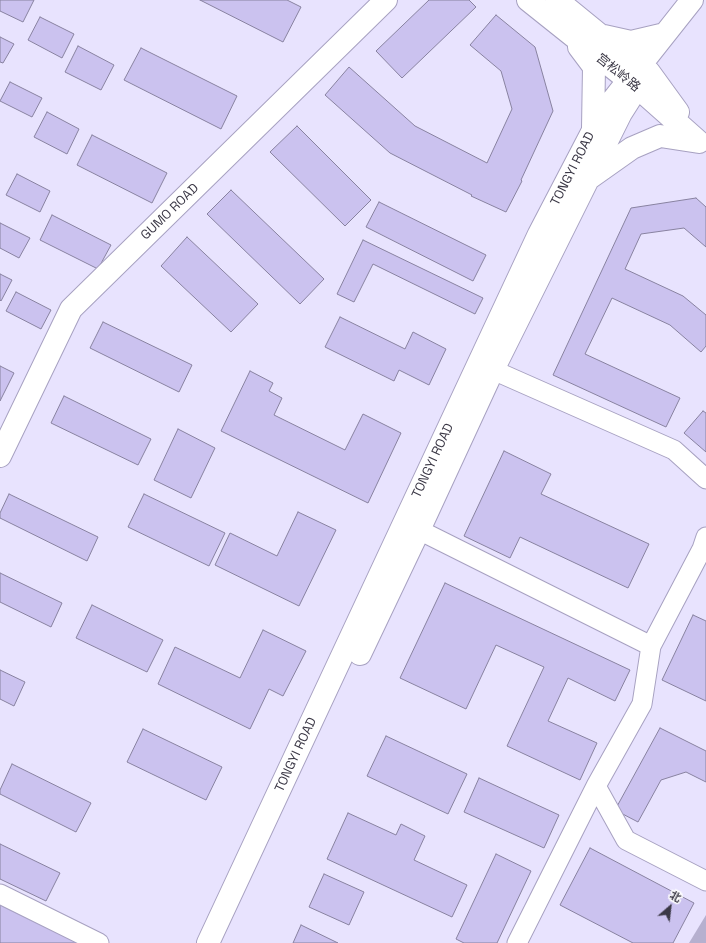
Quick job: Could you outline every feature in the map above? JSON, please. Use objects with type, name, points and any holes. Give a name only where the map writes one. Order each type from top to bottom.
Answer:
[{"type":"main road","name":"GUMO ROAD","points":[[0,456],[71,309],[386,0]]},
{"type":"main road","name":"宫松岭路","points":[[528,0],[567,32],[639,76],[703,146]]},
{"type":"main road","points":[[557,0],[600,35],[639,76]]},
{"type":"main road","name":"TONGYI ROAD","points":[[223,943],[419,530],[493,370],[639,76],[665,34],[692,0]]},
{"type":"main road","name":"TONGYI ROAD","points":[[208,943],[539,234],[593,130],[601,115],[639,76],[706,2]]},
{"type":"main road","points":[[567,32],[594,66],[593,130]]},
{"type":"main road","points":[[600,35],[631,42],[665,34]]},
{"type":"main road","points":[[589,179],[632,148],[660,136],[703,146]]},
{"type":"street","points":[[493,370],[674,450],[706,479]]},
{"type":"street","points":[[419,530],[651,646]]},
{"type":"street","points":[[517,943],[596,786],[642,704],[651,646],[702,549],[706,537]]},
{"type":"street","points":[[596,786],[626,840],[706,881]]},
{"type":"street","points":[[0,894],[99,943]]},
{"type":"shaded area","points":[[706,915],[706,943],[689,943]]},
{"type":"building","points":[[0,0],[34,0],[23,22],[0,11]]},
{"type":"building","points":[[200,0],[287,0],[301,7],[283,42]]},
{"type":"building","points":[[429,0],[469,0],[476,7],[402,78],[376,51]]},
{"type":"building","points":[[496,15],[535,47],[553,111],[521,180],[522,181],[506,212],[471,196],[472,195],[390,153],[325,95],[349,67],[415,126],[487,163],[512,109],[501,71],[470,45]]},
{"type":"building","points":[[40,17],[74,34],[62,58],[28,40]]},
{"type":"building","points":[[0,37],[14,44],[3,63],[0,62]]},
{"type":"building","points":[[78,46],[114,65],[101,90],[65,72]]},
{"type":"building","points":[[141,48],[237,96],[221,129],[124,80]]},
{"type":"building","points":[[10,82],[42,98],[32,117],[0,101]]},
{"type":"building","points":[[47,112],[79,129],[67,154],[34,137]]},
{"type":"building","points":[[297,126],[371,200],[345,226],[270,152]]},
{"type":"building","points":[[92,135],[167,173],[152,203],[77,165]]},
{"type":"building","points":[[17,174],[50,191],[40,212],[6,195]]},
{"type":"building","points":[[231,190],[324,279],[300,304],[207,214]]},
{"type":"building","points":[[696,198],[706,207],[706,247],[684,228],[641,234],[625,269],[683,296],[706,315],[706,346],[701,352],[670,325],[612,298],[585,354],[680,398],[666,427],[553,375],[631,208]]},
{"type":"building","points":[[379,202],[486,255],[473,281],[366,227]]},
{"type":"building","points":[[52,215],[111,245],[98,269],[40,240]]},
{"type":"building","points":[[0,223],[30,238],[19,258],[0,248]]},
{"type":"building","points":[[187,237],[258,304],[231,332],[161,266]]},
{"type":"building","points":[[363,240],[483,298],[475,314],[373,264],[354,302],[337,294]]},
{"type":"building","points":[[0,274],[12,280],[1,301],[0,300]]},
{"type":"building","points":[[16,292],[51,310],[41,329],[6,311]]},
{"type":"building","points":[[340,317],[405,349],[413,332],[446,349],[429,385],[399,370],[394,381],[325,347]]},
{"type":"building","points":[[103,322],[192,365],[179,392],[90,348]]},
{"type":"building","points":[[0,366],[14,373],[0,401]]},
{"type":"building","points":[[250,371],[273,383],[269,391],[282,398],[274,415],[345,450],[363,414],[401,433],[368,503],[221,431]]},
{"type":"building","points":[[64,396],[151,439],[138,465],[51,423]]},
{"type":"building","points":[[703,411],[706,413],[706,452],[684,433]]},
{"type":"building","points":[[178,429],[215,448],[191,498],[154,480]]},
{"type":"building","points":[[504,451],[551,474],[541,494],[649,544],[628,588],[520,537],[510,558],[464,536]]},
{"type":"building","points":[[9,494],[98,537],[87,561],[0,518],[0,513]]},
{"type":"building","points":[[144,494],[225,533],[209,566],[128,527]]},
{"type":"building","points":[[298,512],[336,530],[299,606],[215,565],[230,533],[277,556]]},
{"type":"building","points":[[0,573],[62,603],[51,627],[0,602]]},
{"type":"building","points":[[445,583],[630,670],[615,701],[568,678],[548,721],[597,743],[580,780],[507,746],[544,667],[496,645],[466,709],[400,678]]},
{"type":"building","points":[[92,605],[163,640],[147,672],[76,638]]},
{"type":"building","points":[[693,615],[706,621],[706,701],[662,680]]},
{"type":"building","points":[[263,630],[306,651],[283,696],[269,689],[250,729],[158,684],[175,647],[240,678]]},
{"type":"building","points":[[0,670],[25,682],[14,706],[0,699]]},
{"type":"building","points":[[660,728],[706,751],[706,782],[686,772],[661,780],[638,822],[615,810]]},
{"type":"building","points":[[143,729],[222,767],[206,800],[127,762]]},
{"type":"building","points":[[386,736],[467,774],[448,814],[367,776]]},
{"type":"building","points":[[12,764],[91,803],[76,832],[0,794],[0,790]]},
{"type":"building","points":[[479,778],[559,815],[544,848],[464,812]]},
{"type":"building","points":[[348,813],[396,835],[401,824],[425,836],[414,860],[467,885],[452,917],[327,859]]},
{"type":"building","points":[[0,844],[60,873],[46,901],[0,879]]},
{"type":"building","points":[[590,848],[694,903],[673,943],[633,943],[560,905]]},
{"type":"building","points":[[496,854],[531,871],[497,943],[464,943],[456,939]]},
{"type":"building","points":[[324,874],[364,892],[349,925],[309,907]]},
{"type":"building","points":[[3,900],[91,943],[0,943],[0,906]]},
{"type":"building","points":[[301,925],[338,943],[293,943]]}]
